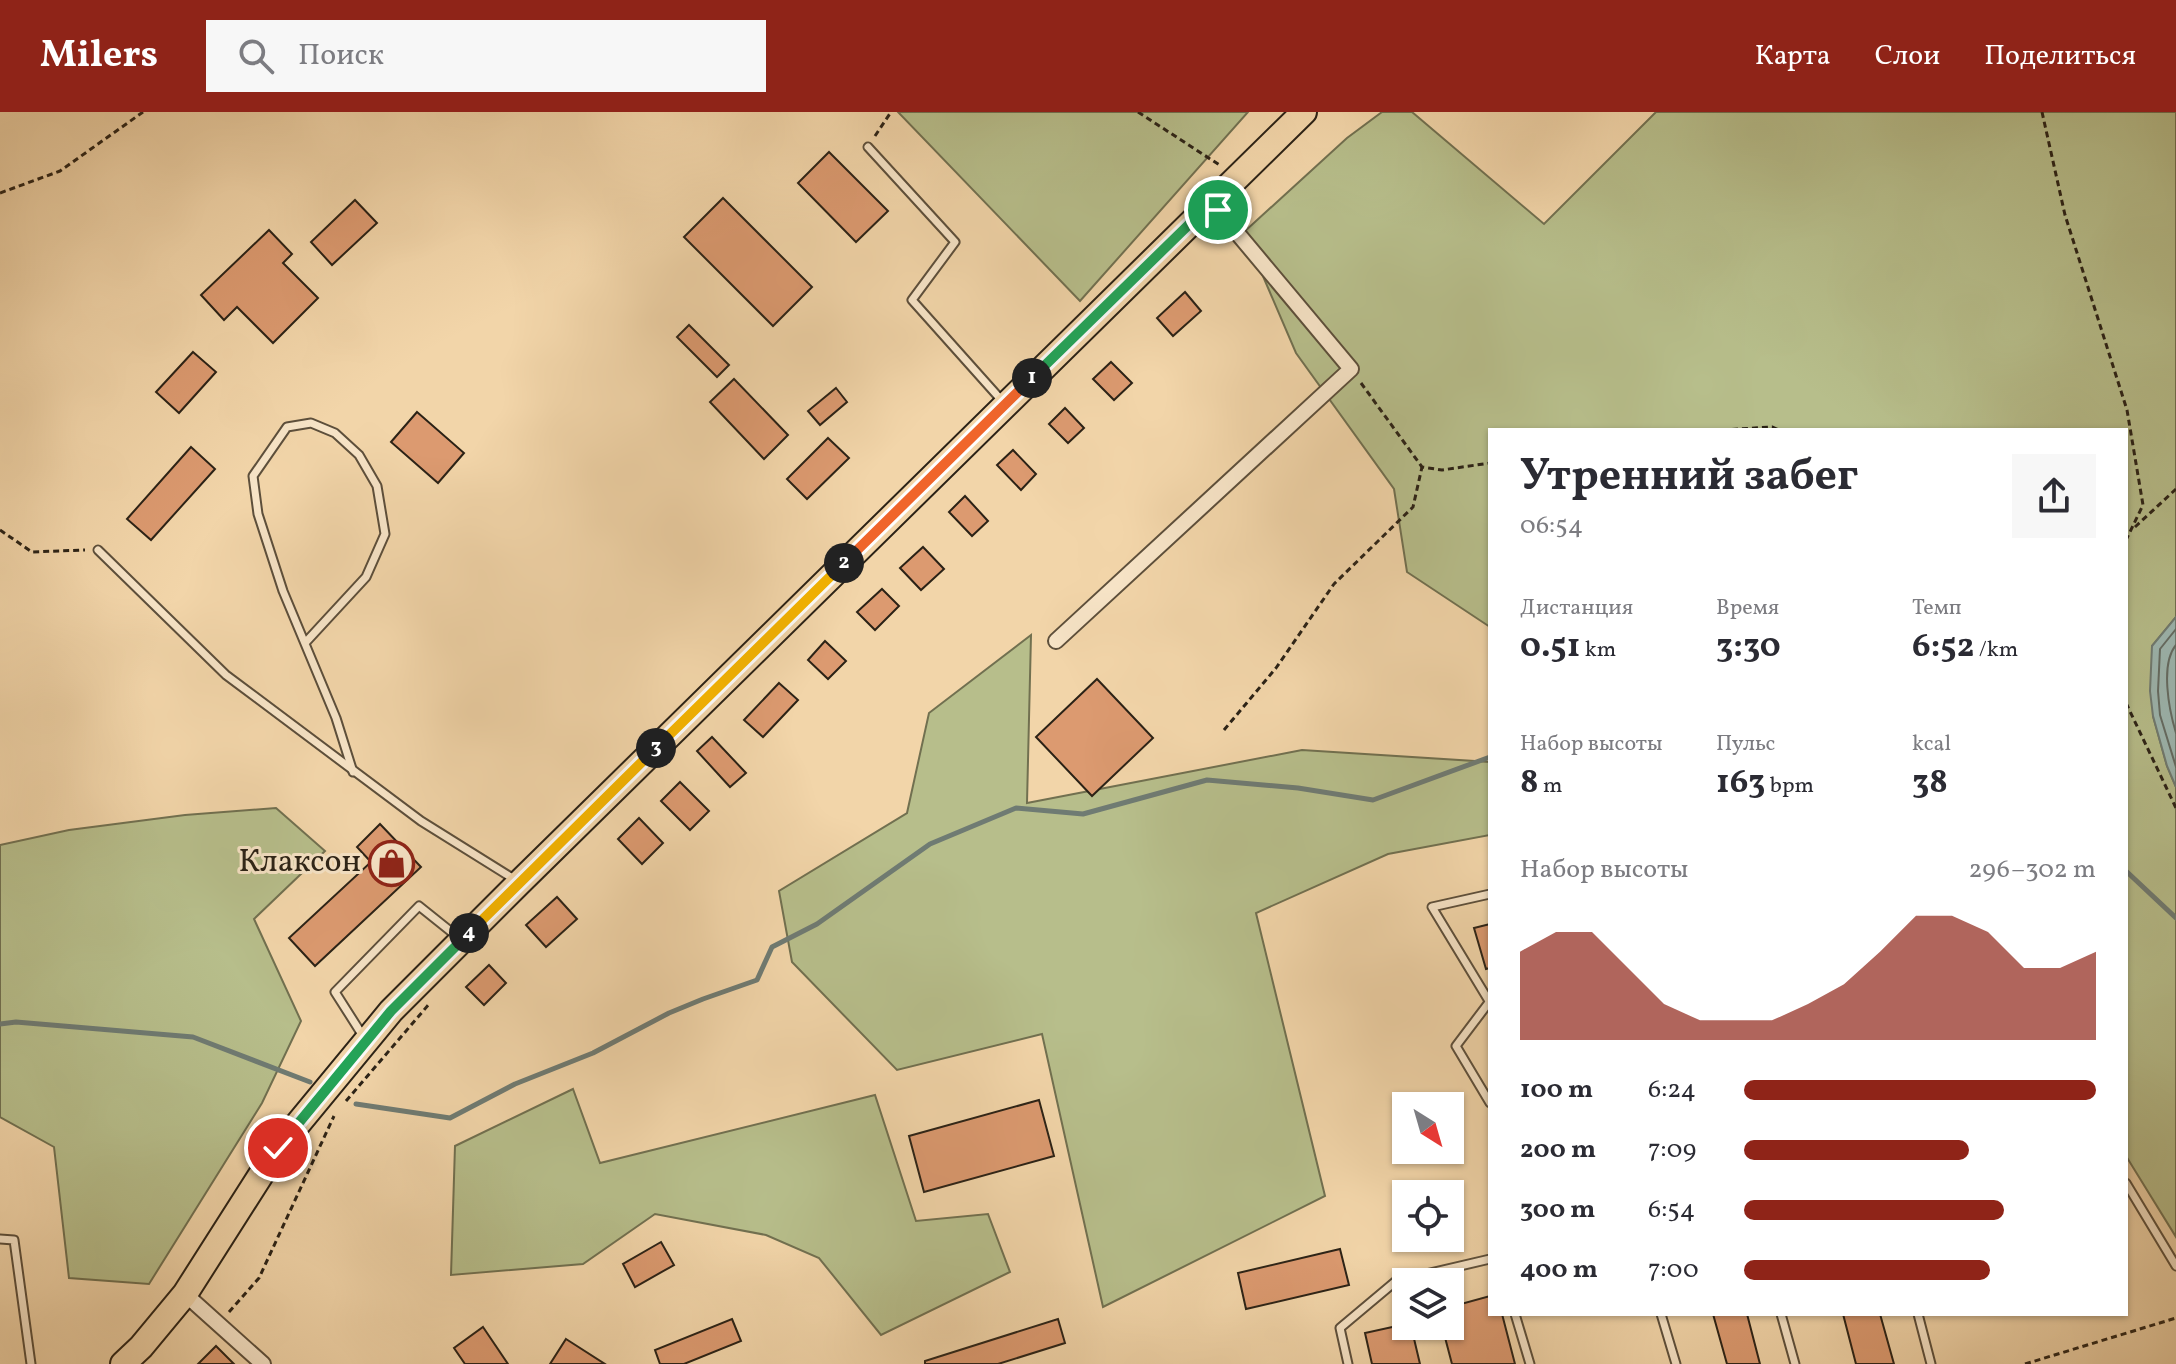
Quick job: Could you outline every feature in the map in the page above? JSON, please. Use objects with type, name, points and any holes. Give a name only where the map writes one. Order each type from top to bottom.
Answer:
[{"type":"main road","points":[[123,1364],[185,1294],[278,1148],[391,1011],[1304,112]]},
{"type":"street","points":[[1056,641],[1351,369],[1213,201]]},
{"type":"street","points":[[185,1294],[263,1364]]},
{"type":"lane","points":[[868,147],[955,242],[912,300],[1005,405]]},
{"type":"lane","points":[[305,643],[366,577],[385,534],[377,486],[359,455],[335,433],[311,423],[287,427],[253,476],[258,514],[283,591],[336,718],[353,772]]},
{"type":"lane","points":[[98,550],[226,675],[421,821],[519,883]]},
{"type":"lane","points":[[1488,894],[1432,907],[1488,998]]},
{"type":"lane","points":[[366,1041],[335,992],[419,906],[462,940]]},
{"type":"lane","points":[[1488,1004],[1456,1046],[1488,1100]]},
{"type":"lane","points":[[2128,1186],[2176,1266]]},
{"type":"lane","points":[[0,1239],[14,1240],[31,1364]]},
{"type":"lane","points":[[1348,1364],[1340,1328],[1396,1281],[1488,1259]]},
{"type":"lane","points":[[1516,1316],[1530,1364]]},
{"type":"lane","points":[[1662,1316],[1676,1364]]},
{"type":"lane","points":[[1782,1316],[1795,1364]]},
{"type":"lane","points":[[1919,1316],[1931,1364]]},
{"type":"path","points":[[0,193],[60,171],[143,112]]},
{"type":"path","points":[[868,147],[891,112]]},
{"type":"path","points":[[1138,112],[1238,177]]},
{"type":"path","points":[[2042,112],[2065,215],[2127,410],[2143,505],[2128,536]]},
{"type":"path","points":[[1351,369],[1422,467],[1442,470],[1488,463]]},
{"type":"path","points":[[1224,730],[1276,668],[1334,584],[1413,507],[1422,467]]},
{"type":"path","points":[[2131,531],[2176,489]]},
{"type":"path","points":[[0,530],[32,552],[98,550]]},
{"type":"path","points":[[2128,707],[2176,808]]},
{"type":"path","points":[[2025,1364],[2176,1318]]},
{"type":"green space","points":[[898,112],[1248,112],[1080,301]]},
{"type":"green space","points":[[1382,112],[1412,112],[1544,224],[1656,112],[2176,112],[2176,617],[2152,646],[2153,716],[2176,787],[2176,1237],[2128,1159],[2128,428],[1488,428],[1488,626],[1407,572],[1394,489],[1296,353],[1244,232],[1347,138]]},
{"type":"green space","points":[[1031,635],[1027,803],[1302,750],[1488,762],[1488,835],[1388,854],[1256,913],[1325,1196],[1103,1307],[1042,1034],[897,1070],[792,962],[779,891],[907,813],[929,713]]},
{"type":"green space","points":[[276,808],[325,851],[254,919],[301,1021],[262,1103],[149,1284],[69,1278],[54,1147],[0,1117],[0,845],[69,830],[185,815]]},
{"type":"green space","points":[[573,1089],[600,1163],[875,1095],[916,1221],[988,1214],[1010,1272],[881,1335],[819,1258],[766,1235],[655,1214],[583,1264],[451,1275],[455,1146]]},
{"type":"water","points":[[2176,617],[2176,787],[2153,716],[2150,691],[2152,646]]},
{"type":"building","points":[[829,152],[888,211],[856,242],[798,183]]},
{"type":"building","points":[[723,198],[812,287],[773,326],[684,237]]},
{"type":"building","points":[[355,200],[377,223],[332,265],[311,242]]},
{"type":"building","points":[[269,230],[292,254],[283,263],[318,298],[273,343],[237,307],[224,320],[201,295]]},
{"type":"building","points":[[1185,292],[1201,311],[1173,336],[1157,318]]},
{"type":"building","points":[[689,325],[729,365],[717,377],[677,337]]},
{"type":"building","points":[[193,352],[216,372],[179,413],[156,392]]},
{"type":"building","points":[[1111,362],[1132,383],[1114,400],[1093,379]]},
{"type":"building","points":[[734,379],[788,435],[764,459],[710,402]]},
{"type":"building","points":[[836,388],[847,402],[820,425],[808,411]]},
{"type":"building","points":[[1065,408],[1084,428],[1068,443],[1049,424]]},
{"type":"building","points":[[417,412],[464,453],[438,483],[391,442]]},
{"type":"building","points":[[828,438],[849,458],[807,499],[787,479]]},
{"type":"building","points":[[191,447],[215,469],[151,540],[127,519]]},
{"type":"building","points":[[1013,450],[1036,474],[1021,490],[997,465]]},
{"type":"building","points":[[965,496],[988,521],[972,536],[949,512]]},
{"type":"building","points":[[923,547],[944,569],[921,590],[900,568]]},
{"type":"building","points":[[882,589],[899,606],[875,630],[857,612]]},
{"type":"building","points":[[825,641],[846,661],[828,679],[808,660]]},
{"type":"building","points":[[1097,679],[1153,738],[1092,796],[1036,737]]},
{"type":"building","points":[[779,683],[798,700],[763,737],[744,720]]},
{"type":"building","points":[[712,737],[746,773],[730,787],[697,751]]},
{"type":"building","points":[[680,782],[709,811],[690,830],[661,801]]},
{"type":"building","points":[[639,818],[663,843],[642,864],[618,839]]},
{"type":"building","points":[[380,824],[421,867],[315,966],[289,938],[371,862],[357,847]]},
{"type":"building","points":[[557,897],[577,919],[546,947],[526,925]]},
{"type":"building","points":[[1488,924],[1488,968],[1486,969],[1474,928]]},
{"type":"building","points":[[489,965],[506,983],[484,1005],[466,987]]},
{"type":"building","points":[[1039,1100],[1054,1156],[924,1192],[909,1136]]},
{"type":"building","points":[[661,1242],[674,1265],[635,1287],[623,1264]]},
{"type":"building","points":[[1340,1249],[1349,1285],[1246,1309],[1238,1273]]},
{"type":"building","points":[[1488,1297],[1488,1316],[1503,1316],[1515,1364],[1452,1364],[1446,1340],[1464,1340],[1464,1303]]},
{"type":"building","points":[[1714,1316],[1748,1316],[1760,1364],[1727,1364]]},
{"type":"building","points":[[1844,1316],[1881,1316],[1894,1364],[1856,1364]]},
{"type":"building","points":[[732,1319],[741,1341],[684,1364],[660,1364],[655,1350]]},
{"type":"building","points":[[1058,1319],[1065,1343],[998,1364],[925,1364],[925,1361]]},
{"type":"building","points":[[483,1327],[508,1364],[465,1364],[454,1348]]},
{"type":"building","points":[[1392,1327],[1392,1340],[1414,1340],[1420,1364],[1372,1364],[1365,1333]]},
{"type":"building","points":[[566,1339],[605,1364],[550,1364]]},
{"type":"building","points":[[216,1346],[234,1364],[198,1364]]},
{"type":"waterway","points":[[356,1104],[450,1118],[515,1084],[593,1053],[669,1013],[757,980],[772,947],[817,924],[930,844],[1016,808],[1083,814],[1207,780],[1298,788],[1373,800],[1488,758]]},
{"type":"waterway","points":[[2128,873],[2176,918]]},
{"type":"waterway","points":[[0,1024],[16,1022],[193,1037],[310,1082]]},
{"type":"place","name":"Клаксон","points":[[392,863]]},
{"type":"route","points":[[278,1148],[391,1011],[519,883],[1213,201],[1218,210]]}]
